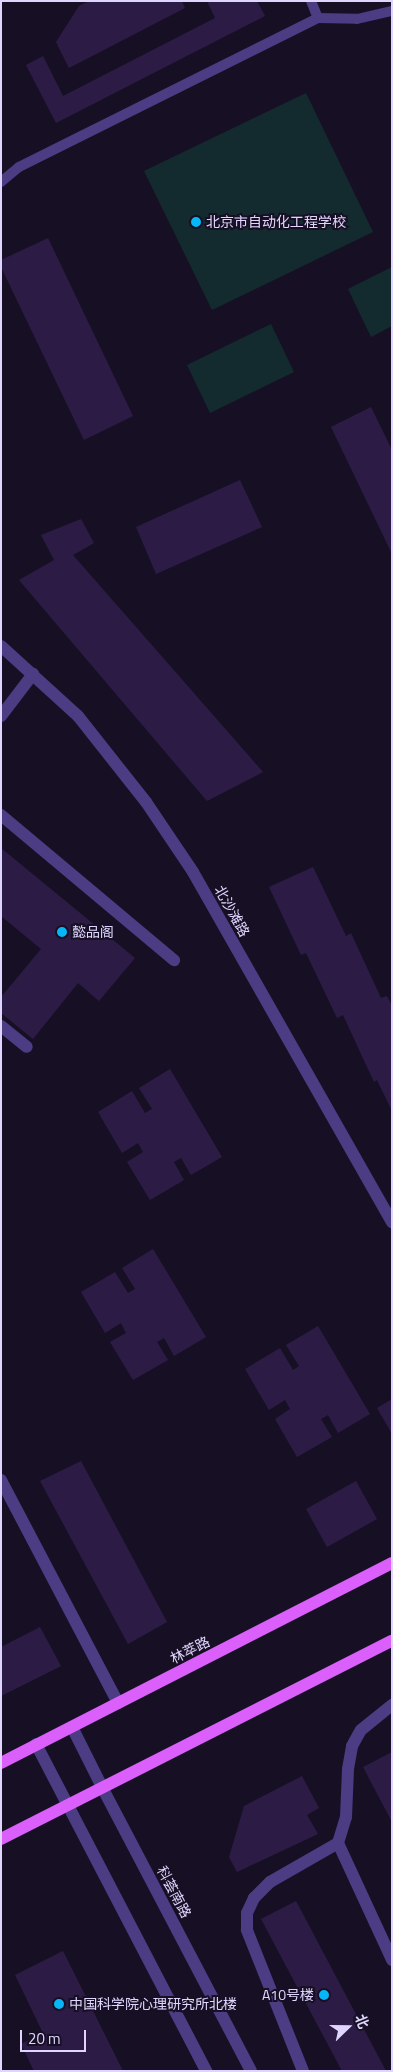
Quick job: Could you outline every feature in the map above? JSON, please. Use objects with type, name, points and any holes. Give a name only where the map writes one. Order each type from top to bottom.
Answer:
[{"type":"main road","name":"林萃路","points":[[1,1763],[392,1563]]},
{"type":"main road","points":[[1,1839],[392,1641]]},
{"type":"street","name":"北沙滩路","points":[[3,651],[33,674],[78,716],[146,802],[193,872],[392,1223]]},
{"type":"street","points":[[1,716],[33,674]]},
{"type":"street","points":[[1,815],[174,960]]},
{"type":"street","points":[[1,1026],[28,1047]]},
{"type":"street","points":[[1,1480],[118,1703]]},
{"type":"street","points":[[392,1705],[361,1730],[352,1746],[348,1769],[346,1817],[338,1843],[392,1960]]},
{"type":"street","name":"科荟南路","points":[[72,1727],[102,1789],[251,2071]]},
{"type":"street","points":[[36,1744],[206,2071]]},
{"type":"street","points":[[303,2071],[247,1930],[247,1912],[254,1898],[270,1882],[338,1843]]},
{"type":"lane","points":[[311,1],[318,18]]},
{"type":"lane","points":[[1,182],[19,167],[318,18],[357,19],[392,11]]},
{"type":"green space","points":[[306,93],[373,232],[212,310],[144,171]]},
{"type":"green space","points":[[392,267],[392,326],[371,337],[348,289]]},
{"type":"green space","points":[[271,324],[294,372],[210,413],[187,365]]},
{"type":"building","points":[[89,1],[182,1],[185,8],[69,68],[56,42],[79,6]]},
{"type":"building","points":[[207,1],[257,1],[265,16],[56,123],[26,65],[43,56],[63,96],[215,18]]},
{"type":"building","points":[[48,238],[133,416],[84,440],[1,267],[1,260]]},
{"type":"building","points":[[371,407],[392,450],[392,554],[331,427]]},
{"type":"building","points":[[240,480],[262,527],[156,574],[136,527]]},
{"type":"building","points":[[81,519],[94,543],[73,555],[263,772],[207,801],[19,580],[54,560],[41,535]]},
{"type":"building","name":"懿品阁","points":[[1,848],[135,958],[99,1001],[78,983],[33,1039],[1,1013],[1,997],[41,949],[1,916]]},
{"type":"building","points":[[313,867],[346,936],[351,933],[381,998],[387,996],[392,1006],[392,1111],[377,1080],[374,1082],[343,1015],[337,1018],[306,953],[301,955],[269,887]]},
{"type":"building","points":[[170,1069],[222,1157],[191,1175],[181,1158],[174,1162],[184,1180],[150,1200],[127,1162],[143,1152],[138,1143],[122,1153],[98,1112],[132,1091],[145,1113],[152,1109],[139,1088]]},
{"type":"building","points":[[153,1249],[206,1337],[174,1356],[164,1338],[157,1342],[168,1360],[133,1380],[110,1342],[126,1333],[121,1323],[105,1333],[81,1292],[115,1272],[128,1293],[135,1289],[122,1268]]},
{"type":"building","points":[[318,1326],[370,1414],[338,1433],[328,1415],[321,1419],[332,1437],[297,1457],[275,1419],[290,1409],[285,1400],[269,1410],[245,1369],[280,1348],[293,1370],[299,1366],[286,1345]]},
{"type":"building","points":[[392,1399],[392,1434],[377,1408]]},
{"type":"building","points":[[81,1461],[167,1622],[128,1644],[40,1481]]},
{"type":"building","points":[[356,1481],[377,1519],[327,1547],[306,1509]]},
{"type":"building","points":[[40,1627],[61,1666],[1,1696],[1,1647]]},
{"type":"building","points":[[392,1752],[392,1822],[363,1767]]},
{"type":"building","points":[[302,1776],[319,1808],[307,1815],[318,1834],[237,1872],[229,1857],[244,1806]]},
{"type":"building","name":"A10号楼","points":[[296,1901],[386,2071],[342,2071],[261,1919]]},
{"type":"building","name":"中国科学院心理研究所北楼","points":[[63,1951],[123,2071],[34,2071],[21,2044],[43,2033],[15,1975]]},
{"type":"place","name":"北京市自动化工程学校","points":[[196,222]]},
{"type":"place","name":"懿品阁","points":[[62,932]]},
{"type":"place","name":"A10号楼","points":[[324,1995]]},
{"type":"place","name":"中国科学院心理研究所北楼","points":[[59,2004]]}]
